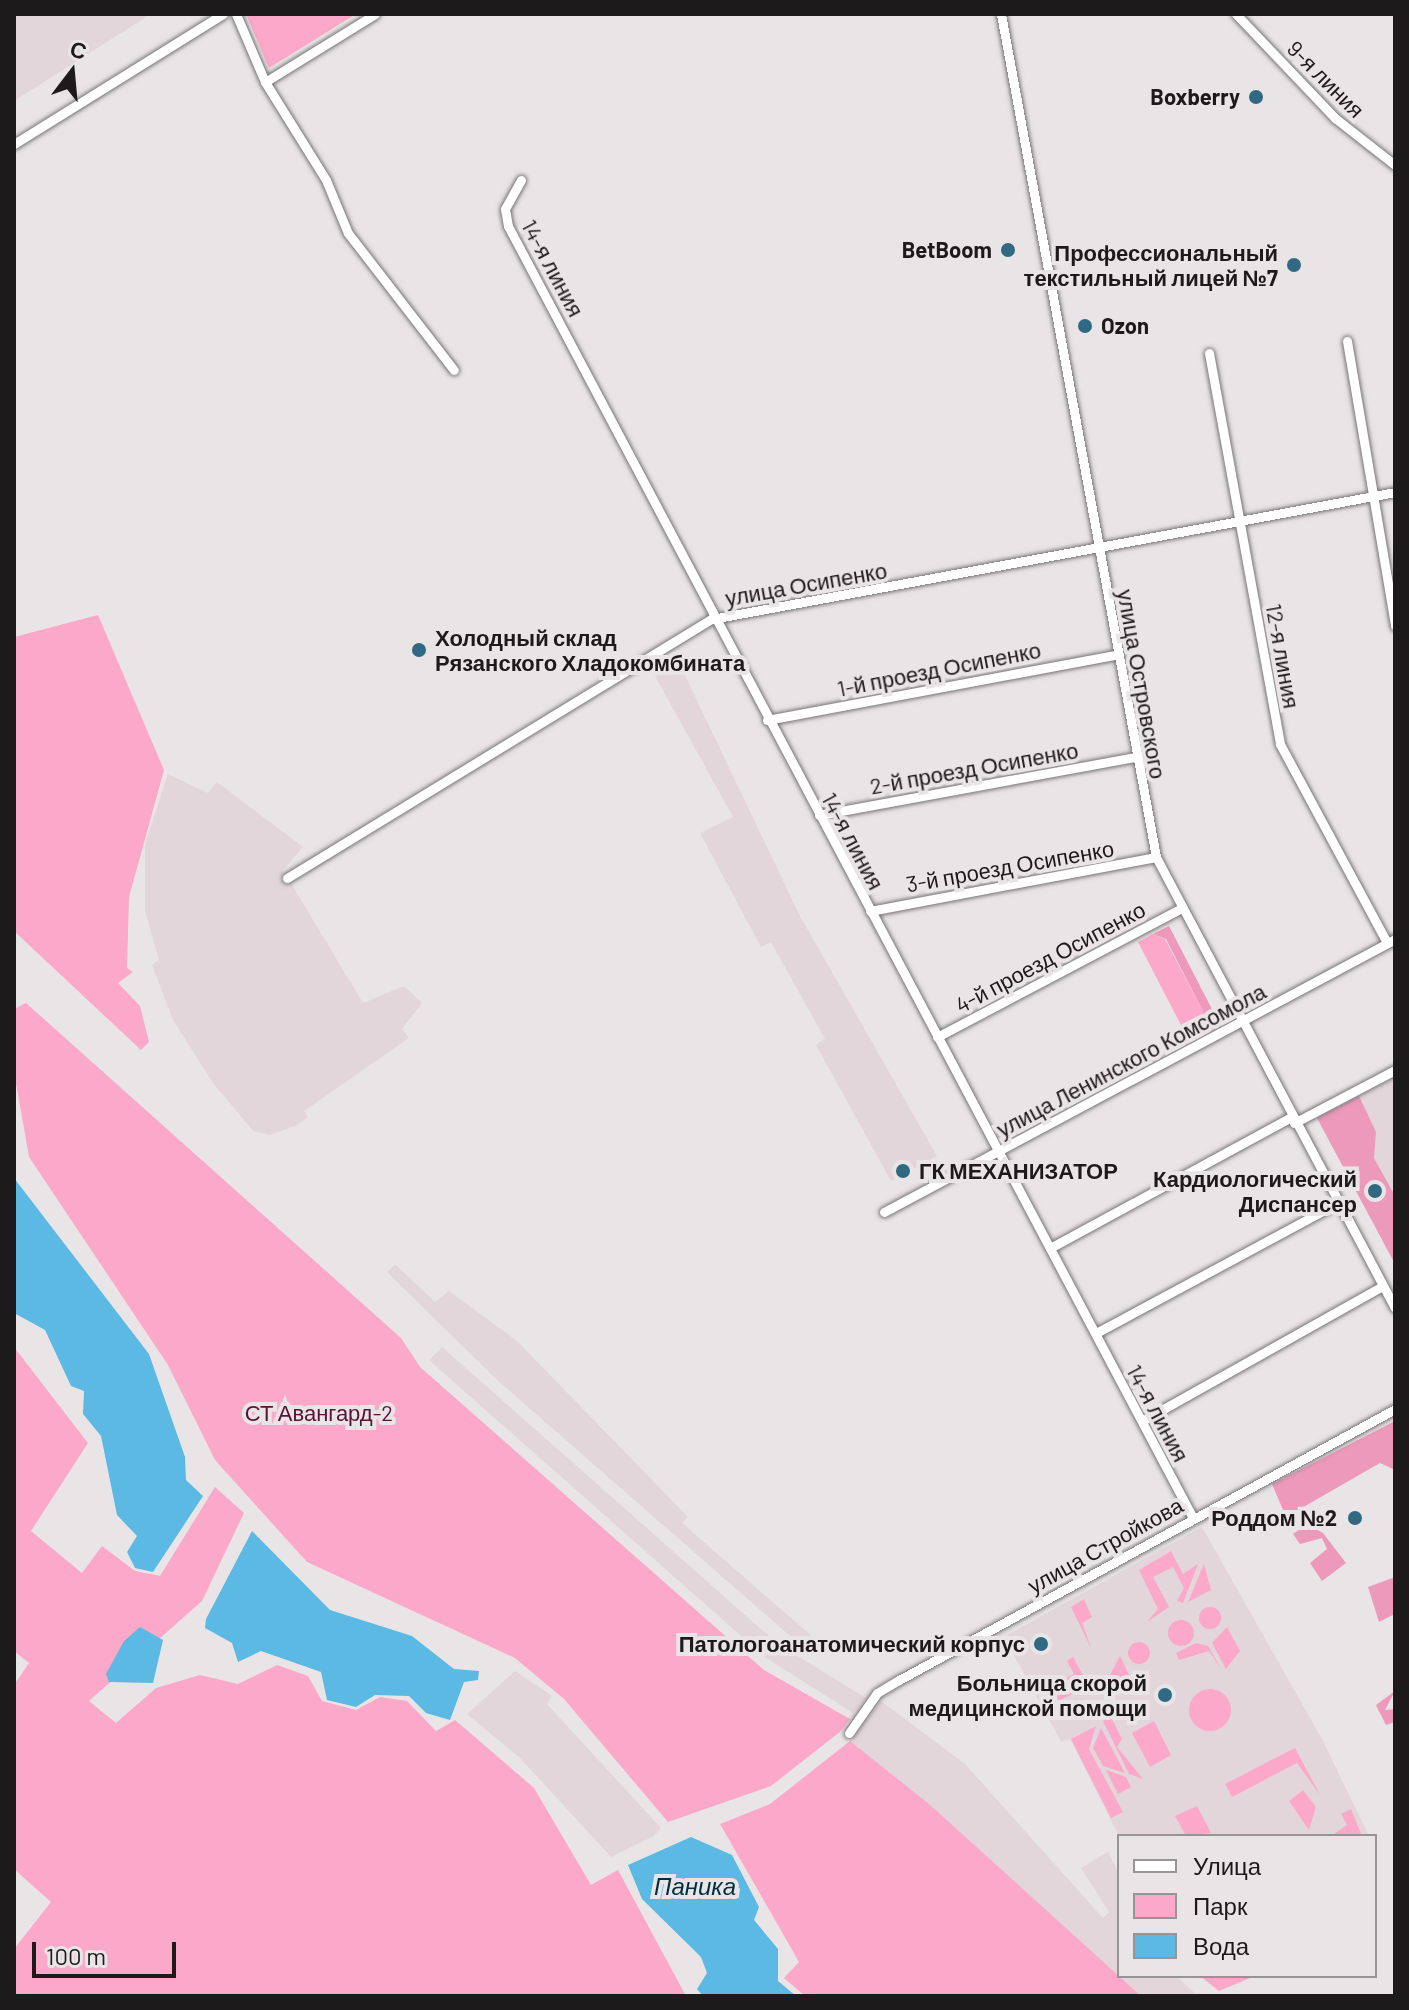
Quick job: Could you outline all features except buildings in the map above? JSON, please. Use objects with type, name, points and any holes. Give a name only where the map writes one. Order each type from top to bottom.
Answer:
[{"type":"street","points":[[14,144],[223,14]]},
{"type":"street","points":[[236,14],[265,82],[326,180],[348,233],[454,370]]},
{"type":"street","points":[[265,82],[375,14]]},
{"type":"street","name":"улица Островского","points":[[1001,14],[1156,857],[1239,1022],[1395,1308]]},
{"type":"street","name":"9-я линия","points":[[1236,14],[1335,118],[1395,165]]},
{"type":"street","name":"14-я линия","points":[[521,180],[505,209],[508,226],[676,535],[712,619],[1001,1150],[1193,1518]]},
{"type":"street","points":[[1347,341],[1395,626]]},
{"type":"street","name":"12-я линия","points":[[1209,353],[1280,744],[1391,941]]},
{"type":"street","name":"улица Осипенко","points":[[287,878],[712,619],[1395,492]]},
{"type":"street","name":"1-й проезд Осипенко","points":[[767,720],[1118,654]]},
{"type":"street","name":"2-й проезд Осипенко","points":[[819,815],[1136,757]]},
{"type":"street","name":"3-й проезд Осипенко","points":[[870,911],[1156,857]]},
{"type":"street","name":"4-й проезд Осипенко","points":[[937,1037],[1180,909]]},
{"type":"street","name":"улица Ленинского Комсомола","points":[[884,1212],[1391,941]]},
{"type":"street","points":[[1050,1248],[1292,1120],[1395,1070]]},
{"type":"street","points":[[1096,1333],[1337,1203]]},
{"type":"street","points":[[1142,1421],[1381,1287]]},
{"type":"street","name":"улица Стройкова","points":[[849,1733],[877,1693],[1395,1409]]},
{"type":"shaded area","points":[[14,14],[151,14],[14,101]]},
{"type":"shaded area","points":[[680,665],[800,916],[937,1156],[891,1181],[816,1045],[825,1039],[771,942],[761,947],[700,833],[733,817],[655,676]]},
{"type":"shaded area","points":[[168,774],[208,793],[217,782],[303,847],[283,870],[363,1003],[404,986],[422,1003],[402,1029],[409,1038],[304,1111],[308,1117],[297,1125],[270,1135],[253,1131],[213,1083],[173,1020],[152,965],[159,960],[145,911],[145,844]]},
{"type":"shaded area","points":[[1169,926],[1215,1015],[1207,1019],[1166,939],[1153,934]]},
{"type":"shaded area","name":"Кардиологический Диспансер","points":[[1395,1077],[1395,1264],[1317,1118]]},
{"type":"shaded area","name":"Кардиологический Диспансер","points":[[1359,1096],[1376,1132],[1374,1158],[1395,1196],[1395,1264],[1317,1118]]},
{"type":"shaded area","points":[[395,1264],[435,1302],[449,1291],[517,1341],[688,1517],[682,1523],[821,1644],[813,1656],[497,1380],[387,1272]]},
{"type":"shaded area","points":[[442,1347],[778,1644],[866,1698],[853,1713],[766,1658],[429,1360]]},
{"type":"shaded area","points":[[1395,1421],[1395,1470],[1380,1463],[1286,1517],[1272,1484]]},
{"type":"shaded area","points":[[1307,1524],[1323,1533],[1346,1563],[1322,1581],[1310,1563],[1327,1549],[1322,1538],[1300,1544],[1293,1534]]},
{"type":"shaded area","name":"Больница скорой медицинской помощи","points":[[1202,1527],[1322,1739],[1368,1834],[1118,1834],[1070,1739],[1061,1742],[1004,1637]]},
{"type":"shaded area","points":[[1395,1577],[1395,1614],[1379,1622],[1368,1587]]},
{"type":"shaded area","points":[[515,1671],[552,1696],[547,1704],[661,1828],[654,1836],[611,1857],[520,1758],[467,1714]]},
{"type":"shaded area","points":[[1395,1691],[1385,1710],[1395,1709],[1395,1722],[1386,1725],[1376,1705]]},
{"type":"shaded area","points":[[881,1701],[965,1764],[1103,1918],[1109,1912],[1081,1868],[1108,1852],[1117,1870],[1117,1975],[850,1741]]},
{"type":"shaded area","points":[[1120,1978],[1178,1978],[1198,1996],[1141,1996]]},
{"type":"green space","points":[[246,14],[356,14],[269,68]]},
{"type":"green space","points":[[98,615],[164,770],[129,897],[127,968],[133,972],[118,983],[140,1006],[149,1042],[141,1050],[14,931],[14,637]]},
{"type":"green space","points":[[1153,934],[1165,939],[1207,1019],[1184,1031],[1138,942]]},
{"type":"green space","name":"СТ Авангард-2","points":[[26,1003],[401,1338],[420,1367],[764,1670],[850,1719],[841,1731],[771,1786],[668,1822],[564,1699],[515,1658],[307,1562],[215,1460],[168,1365],[29,1157],[14,1072],[14,1009]]},
{"type":"green space","points":[[14,1347],[88,1443],[31,1531],[82,1573],[102,1546],[135,1571],[160,1576],[215,1487],[244,1513],[202,1601],[89,1701],[116,1723],[156,1688],[200,1675],[238,1684],[277,1665],[308,1676],[322,1701],[356,1710],[380,1697],[407,1701],[436,1731],[455,1720],[534,1788],[591,1885],[618,1870],[686,1996],[14,1996],[14,1949],[51,1902],[14,1869],[14,1685],[29,1663],[14,1651]]},
{"type":"green space","points":[[1171,1551],[1183,1574],[1198,1564],[1183,1603],[1177,1601],[1184,1588],[1173,1567],[1153,1577],[1169,1607],[1147,1622],[1158,1609],[1139,1570]]},
{"type":"green space","points":[[1204,1564],[1211,1590],[1188,1602]]},
{"type":"green space","points":[[1084,1599],[1092,1617],[1082,1623],[1092,1650],[1071,1607]]},
{"type":"green space","points":[[1206,1607],[1214,1607],[1221,1618],[1214,1629],[1206,1629],[1199,1622],[1199,1614]]},
{"type":"green space","points":[[1181,1620],[1190,1624],[1194,1633],[1190,1642],[1181,1646],[1172,1642],[1168,1633],[1172,1624]]},
{"type":"green space","points":[[1227,1627],[1240,1651],[1226,1669],[1212,1643]]},
{"type":"green space","points":[[1139,1642],[1147,1645],[1150,1653],[1147,1661],[1139,1664],[1131,1661],[1128,1653],[1131,1645]]},
{"type":"green space","points":[[1196,1643],[1208,1646],[1222,1670],[1209,1651],[1179,1660],[1176,1653]]},
{"type":"green space","points":[[1120,1656],[1130,1677],[1109,1690],[1105,1684]]},
{"type":"green space","points":[[1073,1657],[1089,1686],[1058,1701],[1052,1685],[1074,1674],[1067,1661]]},
{"type":"green space","points":[[1210,1689],[1225,1695],[1231,1710],[1225,1725],[1210,1731],[1195,1725],[1189,1710],[1195,1695]]},
{"type":"green space","points":[[1111,1717],[1122,1739],[1117,1747],[1143,1779],[1129,1774],[1103,1721]]},
{"type":"green space","points":[[1154,1721],[1171,1755],[1150,1767],[1132,1733]]},
{"type":"green space","points":[[1096,1726],[1089,1749],[1123,1812],[1111,1818],[1071,1739]]},
{"type":"green space","points":[[1101,1728],[1125,1773],[1103,1766],[1093,1748]]},
{"type":"green space","points":[[850,1741],[929,1804],[1117,1974],[1117,1978],[1121,1978],[1141,1996],[805,1996],[784,1978],[799,1962],[720,1824],[770,1804]]},
{"type":"green space","points":[[1295,1748],[1320,1795],[1297,1763],[1232,1797],[1225,1784]]},
{"type":"green space","points":[[1106,1770],[1126,1777],[1131,1787],[1118,1794]]},
{"type":"green space","points":[[1303,1790],[1316,1807],[1309,1830],[1289,1801]]},
{"type":"green space","points":[[1197,1806],[1211,1833],[1185,1834],[1175,1816]]},
{"type":"green space","points":[[1351,1809],[1361,1834],[1334,1834],[1347,1825],[1341,1814]]},
{"type":"green space","points":[[1203,1978],[1250,1978],[1219,1991]]},
{"type":"water","points":[[14,1178],[149,1354],[185,1457],[186,1480],[203,1496],[153,1572],[135,1568],[127,1552],[137,1536],[117,1515],[101,1436],[83,1414],[84,1391],[71,1386],[45,1330],[14,1313]]},
{"type":"water","points":[[252,1531],[330,1610],[412,1636],[454,1669],[479,1671],[478,1680],[464,1682],[450,1720],[426,1713],[409,1696],[375,1695],[356,1707],[327,1700],[321,1672],[261,1651],[238,1662],[232,1643],[205,1628],[206,1619]]},
{"type":"water","points":[[140,1627],[163,1640],[153,1683],[109,1682],[106,1674],[124,1641]]},
{"type":"water","name":"Паника","points":[[691,1837],[732,1855],[759,1907],[754,1920],[778,1949],[778,1981],[796,1996],[703,1996],[697,1989],[707,1973],[701,1957],[642,1899],[628,1865]]},
{"type":"place","name":"Boxberry","points":[[1256,97]]},
{"type":"place","name":"BetBoom","points":[[1008,250]]},
{"type":"place","name":"Профессиональный текстильный лицей №7","points":[[1294,265]]},
{"type":"place","name":"Ozon","points":[[1085,326]]},
{"type":"place","name":"Холодный склад Рязанского Хладокомбината","points":[[419,650]]},
{"type":"place","name":"ГК МЕХАНИЗАТОР","points":[[903,1171]]},
{"type":"place","name":"Кардиологический Диспансер","points":[[1375,1191]]},
{"type":"place","name":"Роддом №2","points":[[1355,1518]]},
{"type":"place","name":"Патологоанатомический корпус","points":[[1041,1644]]},
{"type":"place","name":"Больница скорой медицинской помощи","points":[[1165,1695]]}]
